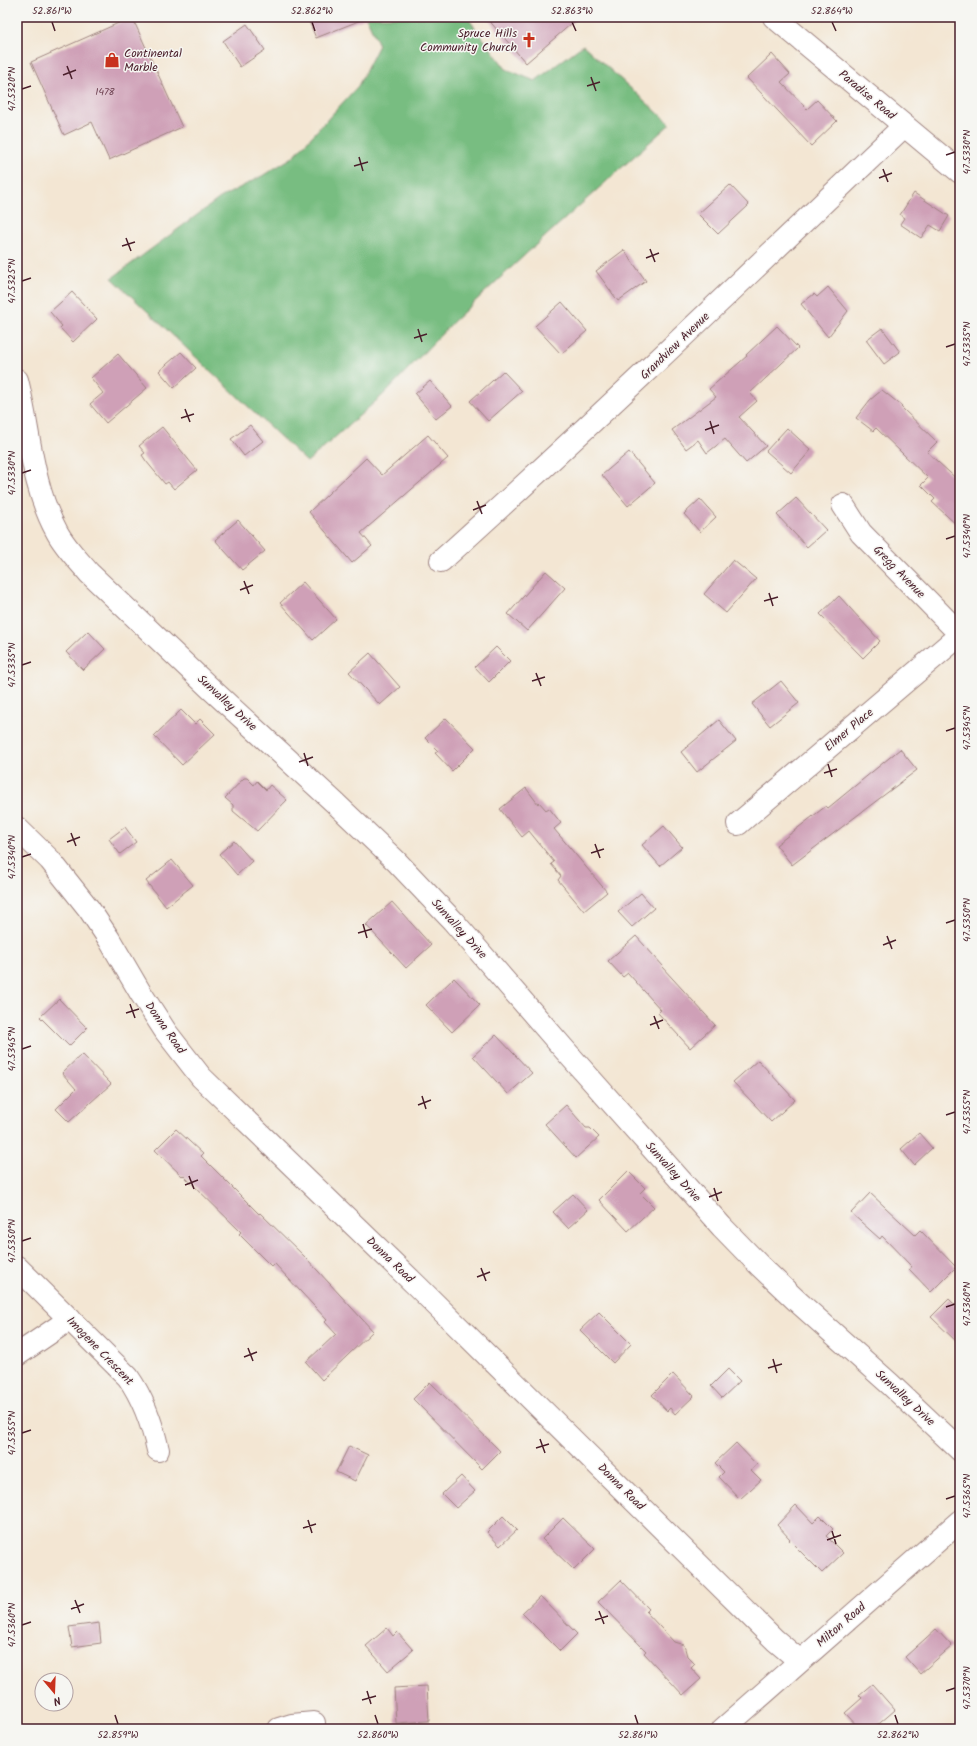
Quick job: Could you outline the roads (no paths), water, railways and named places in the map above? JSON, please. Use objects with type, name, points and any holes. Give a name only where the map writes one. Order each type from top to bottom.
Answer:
[{"type":"street","name":"Paradise Road","points":[[774,17],[960,172]]},
{"type":"street","name":"Grandview Avenue","points":[[441,561],[662,358],[904,126]]},
{"type":"street","name":"Sunvalley Drive","points":[[17,380],[38,484],[46,511],[58,534],[73,555],[89,573],[211,689],[401,866],[453,921],[568,1054],[722,1227],[760,1266],[960,1450]]},
{"type":"street","name":"Gregg Avenue","points":[[843,505],[861,533],[960,635]]},
{"type":"street","name":"Elmer Place","points":[[738,824],[960,635]]},
{"type":"street","name":"Donna Road","points":[[17,828],[50,860],[89,909],[166,1032],[205,1082],[466,1334],[775,1640],[800,1661]]},
{"type":"street","name":"Imogene Crescent","points":[[17,1267],[128,1377],[148,1413],[158,1450]]},
{"type":"street","points":[[17,1356],[70,1319]]},
{"type":"street","name":"Milton Road","points":[[722,1729],[960,1521]]},
{"type":"street","points":[[279,1729],[292,1725],[314,1723]]},
{"type":"place","name":"Spruce Hills Community Church","points":[[529,40]]},
{"type":"place","name":"Continental Marble","points":[[112,60]]}]
